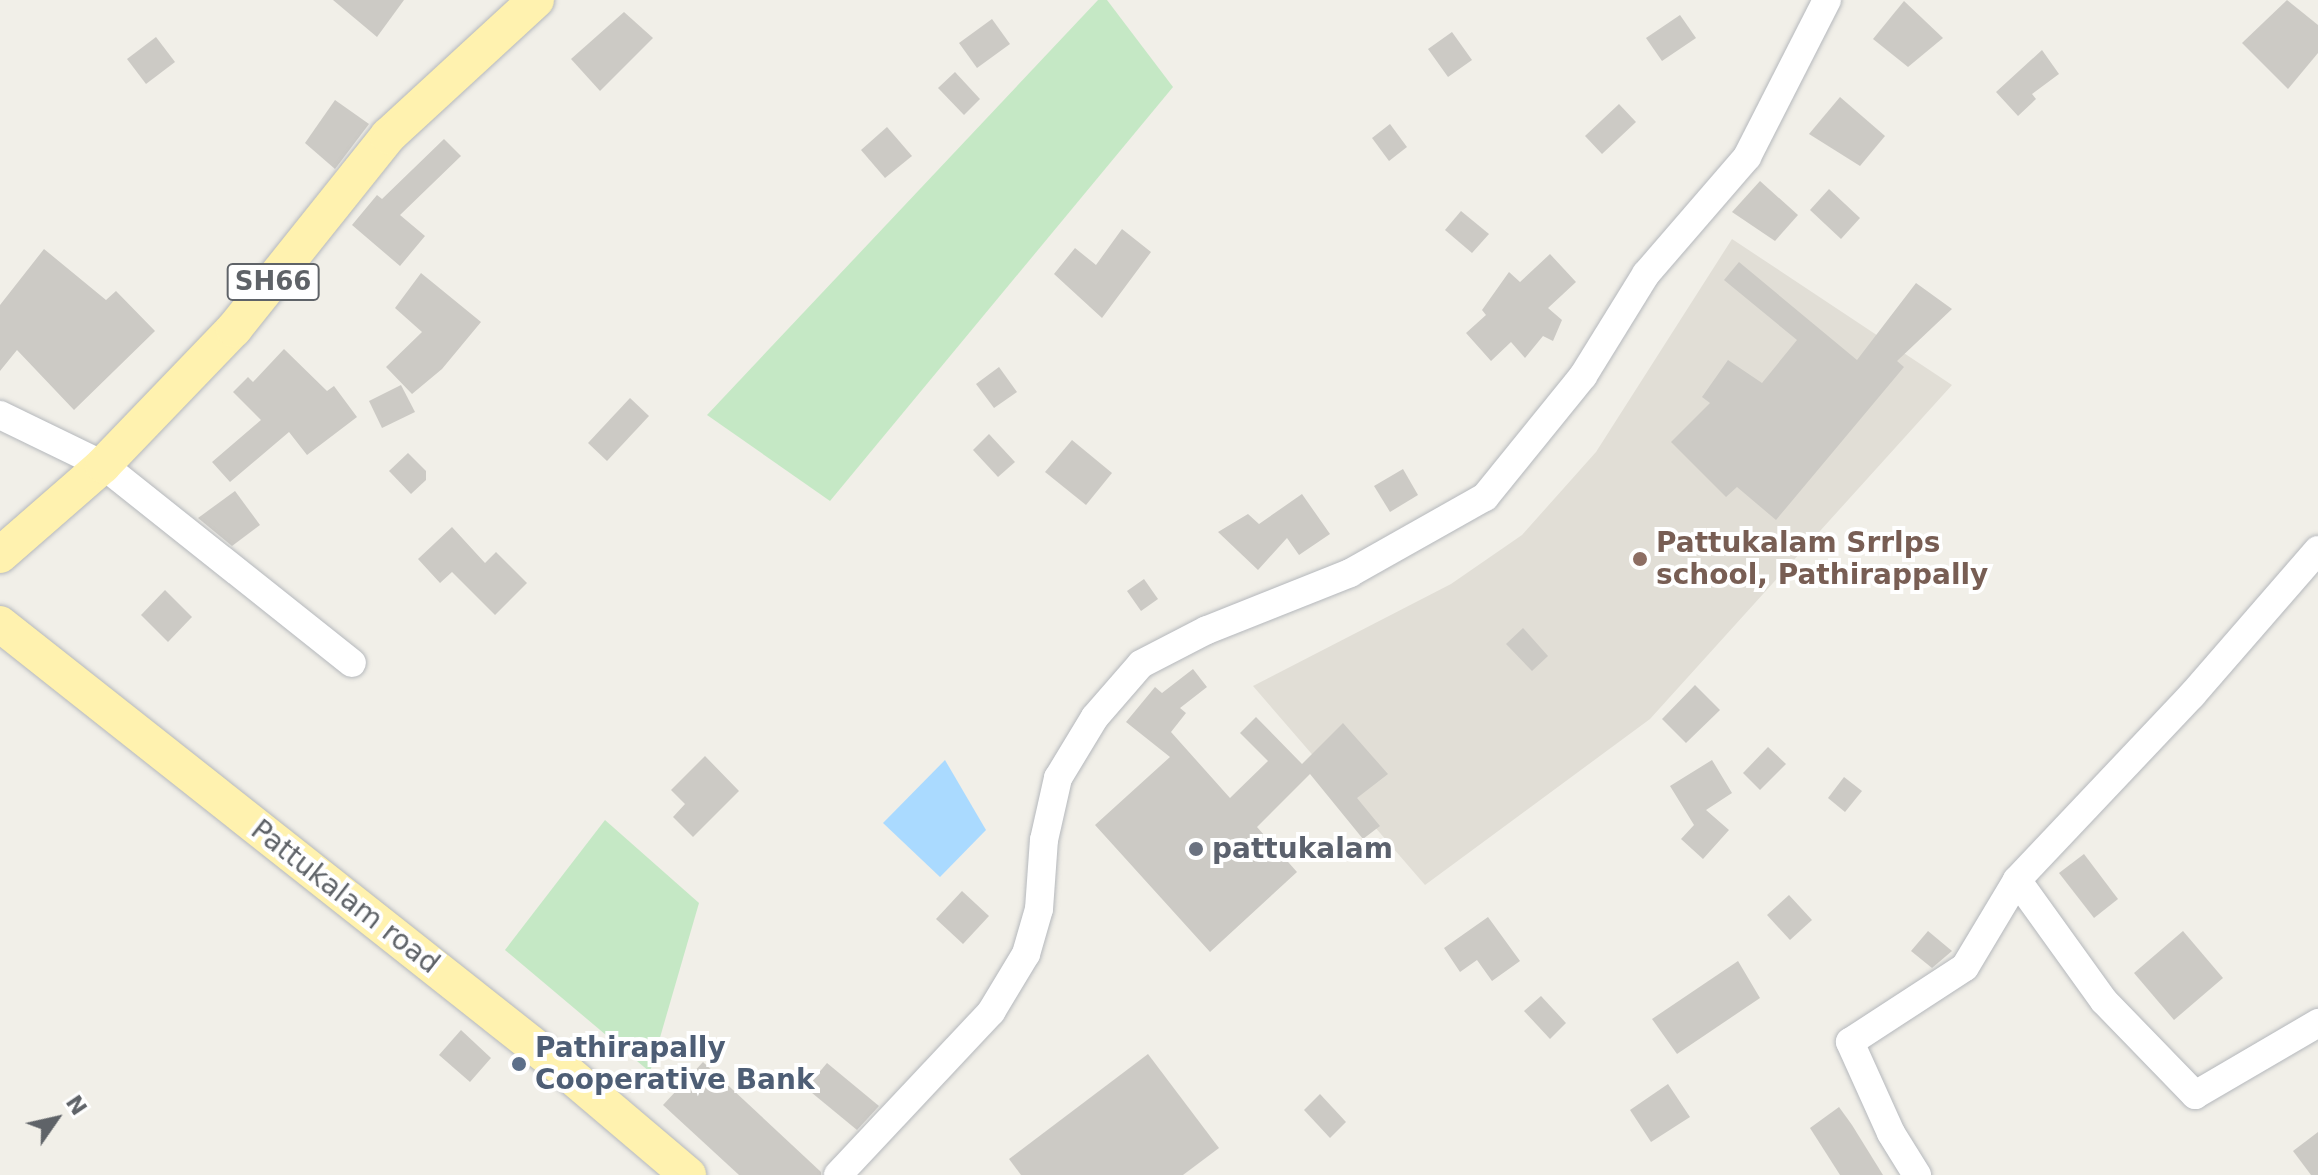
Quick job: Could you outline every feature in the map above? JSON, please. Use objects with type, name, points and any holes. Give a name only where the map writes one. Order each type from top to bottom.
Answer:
[{"type":"main road","name":"SH66","points":[[0,555],[103,465],[234,329],[388,136],[536,0]]},
{"type":"main road","name":"Pattukalam road","points":[[0,624],[563,1069],[688,1175]]},
{"type":"street","points":[[838,1175],[991,1012],[1026,954],[1039,909],[1044,840],[1058,778],[1095,717],[1141,664],[1207,630],[1350,573],[1485,497],[1583,376],[1646,274],[1747,157],[1827,0]]},
{"type":"street","points":[[0,415],[103,465],[352,663]]},
{"type":"street","points":[[1917,1175],[1891,1133],[1850,1042],[1965,967],[2017,880],[2192,695],[2318,550]]},
{"type":"street","points":[[2017,880],[2104,1001],[2195,1095],[2318,1023]]},
{"type":"shaded area","name":"Pattukalam Srrlps school, Pathirappally","points":[[1732,239],[1952,385],[1650,719],[1425,885],[1253,686],[1451,584],[1522,535],[1596,452]]},
{"type":"green space","points":[[1098,0],[1107,0],[1173,87],[830,501],[707,415]]},
{"type":"green space","points":[[605,820],[699,903],[650,1072],[505,950]]},
{"type":"water","points":[[945,760],[986,830],[940,877],[883,823]]},
{"type":"building","points":[[333,0],[404,0],[377,37]]},
{"type":"building","points":[[2287,0],[2318,25],[2318,53],[2288,89],[2242,43]]},
{"type":"building","points":[[1904,1],[1943,38],[1908,67],[1873,39]]},
{"type":"building","points":[[624,12],[653,38],[600,91],[571,59]]},
{"type":"building","points":[[1680,15],[1696,38],[1662,61],[1646,38]]},
{"type":"building","points":[[992,19],[1010,44],[977,68],[959,43]]},
{"type":"building","points":[[1452,32],[1472,60],[1448,77],[1428,49]]},
{"type":"building","points":[[156,37],[175,62],[146,84],[127,59]]},
{"type":"building","points":[[2042,50],[2059,74],[2032,94],[2036,99],[2018,116],[1996,92]]},
{"type":"building","points":[[955,72],[980,99],[964,115],[938,88]]},
{"type":"building","points":[[1840,97],[1885,136],[1860,166],[1809,134]]},
{"type":"building","points":[[335,100],[369,124],[335,169],[305,143]]},
{"type":"building","points":[[1619,104],[1636,122],[1602,154],[1585,136]]},
{"type":"building","points":[[1390,124],[1407,147],[1389,161],[1372,138]]},
{"type":"building","points":[[887,127],[912,156],[885,178],[861,150]]},
{"type":"building","points":[[444,139],[461,156],[400,215],[425,236],[400,266],[352,225],[377,195],[382,199]]},
{"type":"building","points":[[1760,181],[1798,215],[1775,241],[1732,212]]},
{"type":"building","points":[[1829,189],[1860,218],[1841,239],[1810,210]]},
{"type":"building","points":[[1461,211],[1489,234],[1472,253],[1445,230]]},
{"type":"building","points":[[1122,229],[1151,252],[1102,318],[1054,274],[1075,248],[1096,265]]},
{"type":"building","points":[[44,249],[106,300],[116,291],[155,331],[74,410],[17,350],[0,371],[0,305]]},
{"type":"building","points":[[1550,254],[1576,282],[1548,308],[1562,320],[1553,341],[1543,336],[1525,358],[1511,342],[1491,361],[1466,333],[1486,315],[1482,310],[1509,272],[1520,282]]},
{"type":"building","points":[[1739,262],[1857,360],[1916,283],[1952,309],[1897,361],[1904,367],[1776,520],[1737,487],[1726,497],[1671,442],[1710,403],[1702,397],[1728,360],[1762,383],[1797,340],[1724,280]]},
{"type":"building","points":[[421,273],[481,322],[442,369],[412,394],[386,367],[422,332],[395,308]]},
{"type":"building","points":[[284,349],[327,391],[334,386],[357,417],[307,455],[289,432],[230,482],[212,462],[261,420],[233,392],[248,377],[253,382]]},
{"type":"building","points":[[999,367],[1017,392],[994,408],[976,384]]},
{"type":"building","points":[[401,385],[415,412],[382,428],[369,401]]},
{"type":"building","points":[[630,398],[649,416],[607,461],[588,443]]},
{"type":"building","points":[[989,434],[1015,462],[998,477],[973,450]]},
{"type":"building","points":[[1072,440],[1112,473],[1086,505],[1045,472]]},
{"type":"building","points":[[408,453],[426,471],[426,480],[411,494],[389,471]]},
{"type":"building","points":[[1403,469],[1418,495],[1390,512],[1374,486]]},
{"type":"building","points":[[235,491],[260,525],[232,546],[198,518]]},
{"type":"building","points":[[1302,494],[1330,534],[1299,555],[1287,538],[1258,570],[1218,532],[1248,514],[1259,524]]},
{"type":"building","points":[[452,527],[485,563],[496,552],[527,583],[495,615],[452,572],[440,583],[418,559]]},
{"type":"building","points":[[1144,579],[1158,599],[1141,611],[1127,591]]},
{"type":"building","points":[[165,590],[192,617],[168,642],[141,615]]},
{"type":"building","points":[[1523,628],[1548,656],[1532,671],[1506,644]]},
{"type":"building","name":"pattukalam","points":[[1193,669],[1207,687],[1180,708],[1186,713],[1171,732],[1230,798],[1268,761],[1240,733],[1256,717],[1302,764],[1343,723],[1388,774],[1357,798],[1380,826],[1363,839],[1310,774],[1257,827],[1297,872],[1210,952],[1095,825],[1170,757],[1126,722],[1155,687],[1162,693]]},
{"type":"building","points":[[1695,685],[1720,710],[1686,743],[1662,719]]},
{"type":"building","points":[[1768,747],[1786,764],[1760,790],[1743,773]]},
{"type":"building","points":[[705,756],[739,791],[693,837],[673,817],[685,804],[671,790]]},
{"type":"building","points":[[1712,760],[1732,793],[1706,810],[1729,830],[1703,859],[1681,839],[1694,825],[1670,786]]},
{"type":"building","points":[[1844,777],[1862,791],[1845,812],[1828,798]]},
{"type":"building","points":[[2084,854],[2118,899],[2094,918],[2059,873]]},
{"type":"building","points":[[962,891],[989,916],[963,944],[936,919]]},
{"type":"building","points":[[1789,895],[1812,920],[1790,940],[1767,915]]},
{"type":"building","points":[[1488,917],[1520,961],[1492,981],[1477,960],[1460,972],[1444,948]]},
{"type":"building","points":[[1928,931],[1952,951],[1932,968],[1911,951]]},
{"type":"building","points":[[2183,931],[2223,978],[2174,1020],[2134,973]]},
{"type":"building","points":[[1738,961],[1760,998],[1677,1054],[1652,1019]]},
{"type":"building","points":[[1541,996],[1566,1023],[1550,1039],[1524,1011]]},
{"type":"building","points":[[461,1030],[491,1058],[470,1082],[439,1055]]},
{"type":"building","points":[[1148,1054],[1219,1148],[1183,1175],[1021,1175],[1009,1159]]},
{"type":"building","points":[[703,1062],[821,1175],[739,1175],[663,1105]]},
{"type":"building","points":[[827,1063],[879,1106],[857,1130],[806,1088]]},
{"type":"building","points":[[1668,1084],[1690,1117],[1651,1142],[1630,1110]]},
{"type":"building","points":[[1320,1094],[1346,1122],[1330,1138],[1304,1110]]},
{"type":"building","points":[[1839,1107],[1883,1175],[1840,1175],[1810,1128]]},
{"type":"building","points":[[2318,1132],[2318,1175],[2311,1175],[2293,1151]]},
{"type":"place","name":"Pattukalam Srrlps school, Pathirappally","points":[[1640,559]]},
{"type":"place","name":"pattukalam","points":[[1196,849]]},
{"type":"place","name":"Pathirapally Cooperative Bank","points":[[519,1064]]}]
